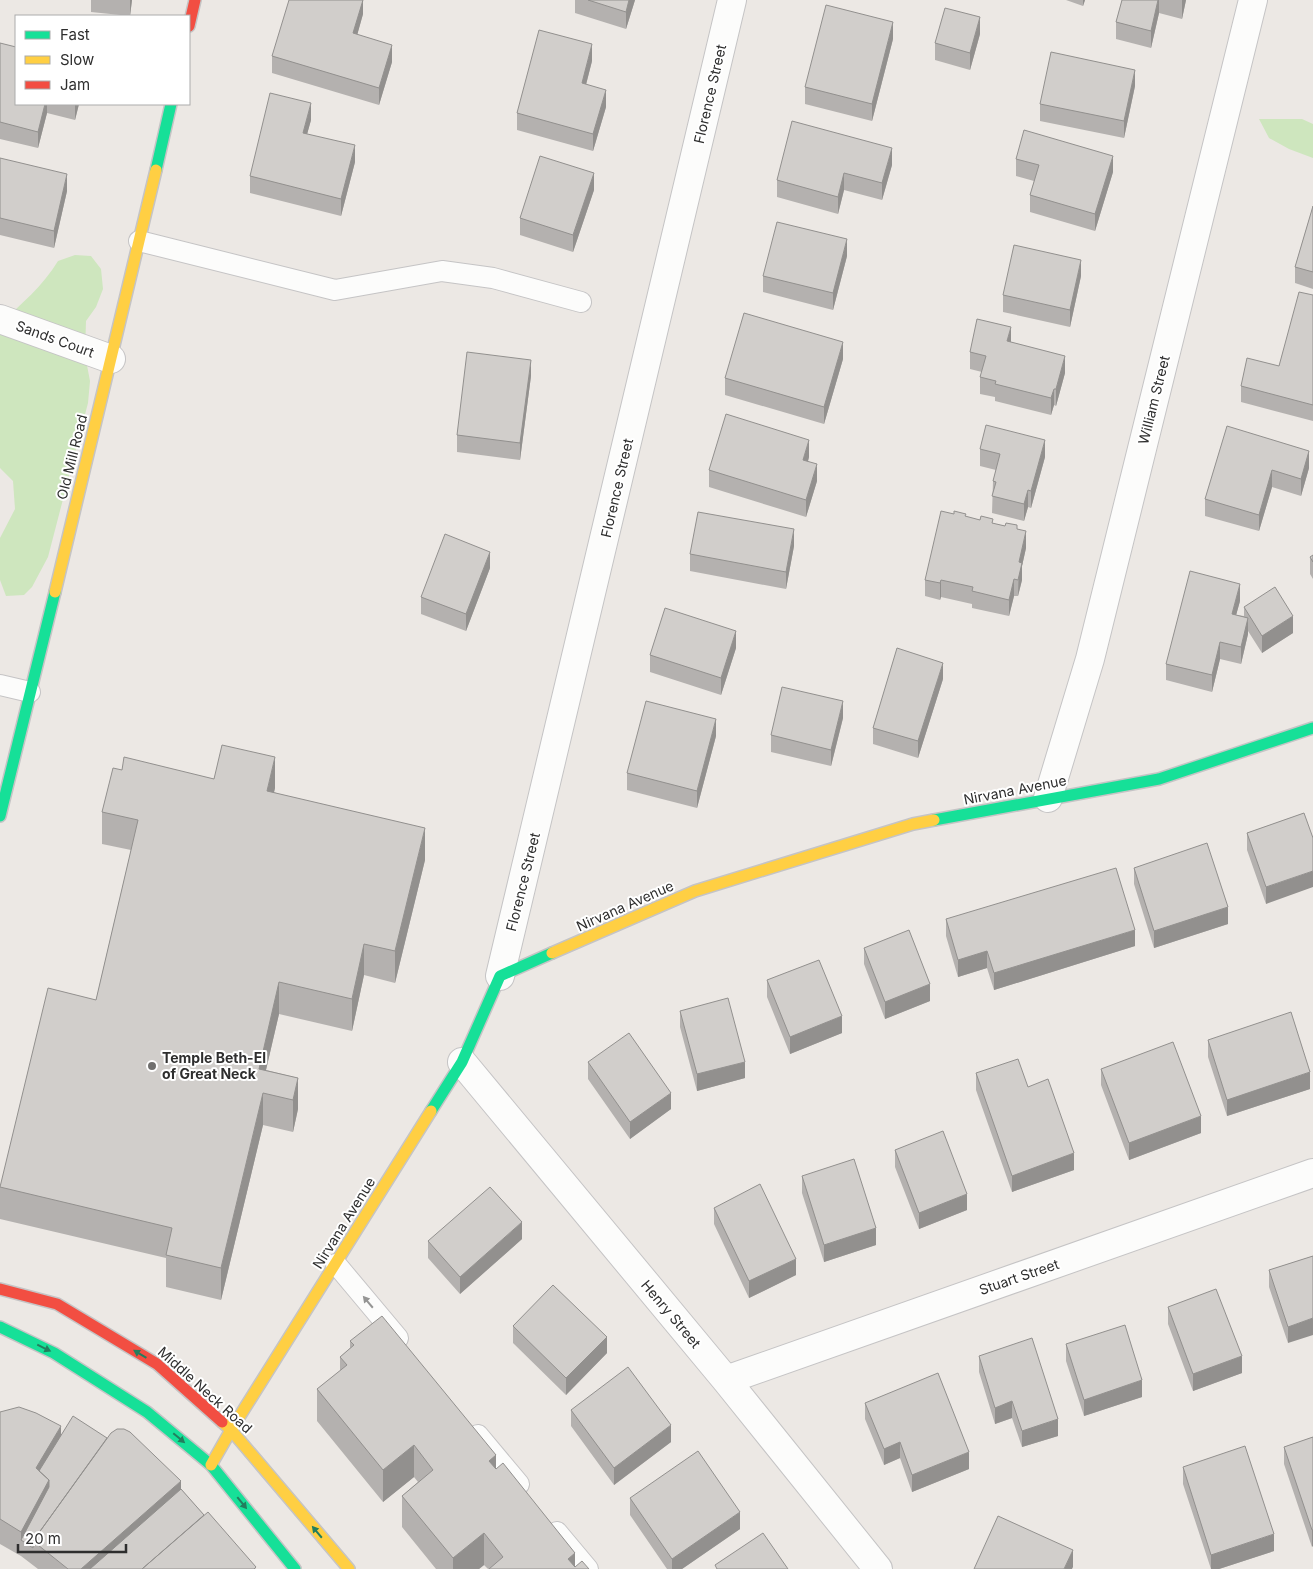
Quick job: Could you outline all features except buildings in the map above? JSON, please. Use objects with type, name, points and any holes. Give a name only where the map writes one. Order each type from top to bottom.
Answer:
[{"type":"street","points":[[190,22],[195,0]]},
{"type":"street","name":"Florence Street","points":[[500,976],[732,0]]},
{"type":"street","name":"William Street","points":[[1048,798],[1090,659],[1253,0]]},
{"type":"street","name":"Old Mill Road","points":[[0,816],[171,105]]},
{"type":"street","name":"Sands Court","points":[[0,319],[111,359]]},
{"type":"street","name":"Nirvana Avenue","points":[[211,1465],[231,1430],[462,1062],[500,976],[695,892],[913,824],[1159,779],[1313,728]]},
{"type":"street","name":"Henry Street","points":[[462,1062],[726,1380],[878,1569]]},
{"type":"street","name":"Stuart Street","points":[[726,1380],[1313,1173]]},
{"type":"street","name":"Middle Neck Road","points":[[0,1289],[57,1304],[157,1364],[231,1430],[349,1569]]},
{"type":"street","points":[[0,1327],[54,1353],[147,1412],[211,1465],[295,1569]]},
{"type":"lane","points":[[139,240],[335,290],[442,271],[492,278],[581,302]]},
{"type":"lane","points":[[0,685],[30,692]]},
{"type":"lane","points":[[336,1264],[409,1351]]},
{"type":"lane","points":[[464,1418],[588,1569]]},
{"type":"green space","points":[[1259,119],[1302,119],[1313,124],[1313,158],[1289,149],[1269,138]]},
{"type":"green space","points":[[75,255],[91,256],[101,269],[103,289],[96,307],[86,321],[85,355],[90,381],[88,403],[48,557],[32,587],[24,595],[6,596],[0,580],[0,538],[15,509],[13,481],[0,468],[0,324],[39,287],[58,261]]},
{"type":"traffic: fast","points":[[156,170],[171,105]]},
{"type":"traffic: fast","points":[[0,816],[55,592]]},
{"type":"traffic: fast","points":[[934,820],[1159,779],[1313,728]]},
{"type":"traffic: fast","points":[[431,1111],[462,1062],[500,976],[552,953]]},
{"type":"traffic: fast","points":[[0,1327],[54,1353],[147,1412],[211,1465],[295,1569]]},
{"type":"traffic: slow","points":[[55,592],[156,170]]},
{"type":"traffic: slow","points":[[552,953],[695,891],[913,824],[934,820]]},
{"type":"traffic: slow","points":[[211,1465],[431,1111]]},
{"type":"traffic: slow","points":[[222,1422],[231,1430],[349,1569]]},
{"type":"traffic: jam","points":[[190,22],[195,0]]},
{"type":"traffic: jam","points":[[0,1289],[57,1304],[157,1364],[222,1422]]},
{"type":"place","name":"Temple Beth-El of Great Neck","points":[[152,1066]]}]
